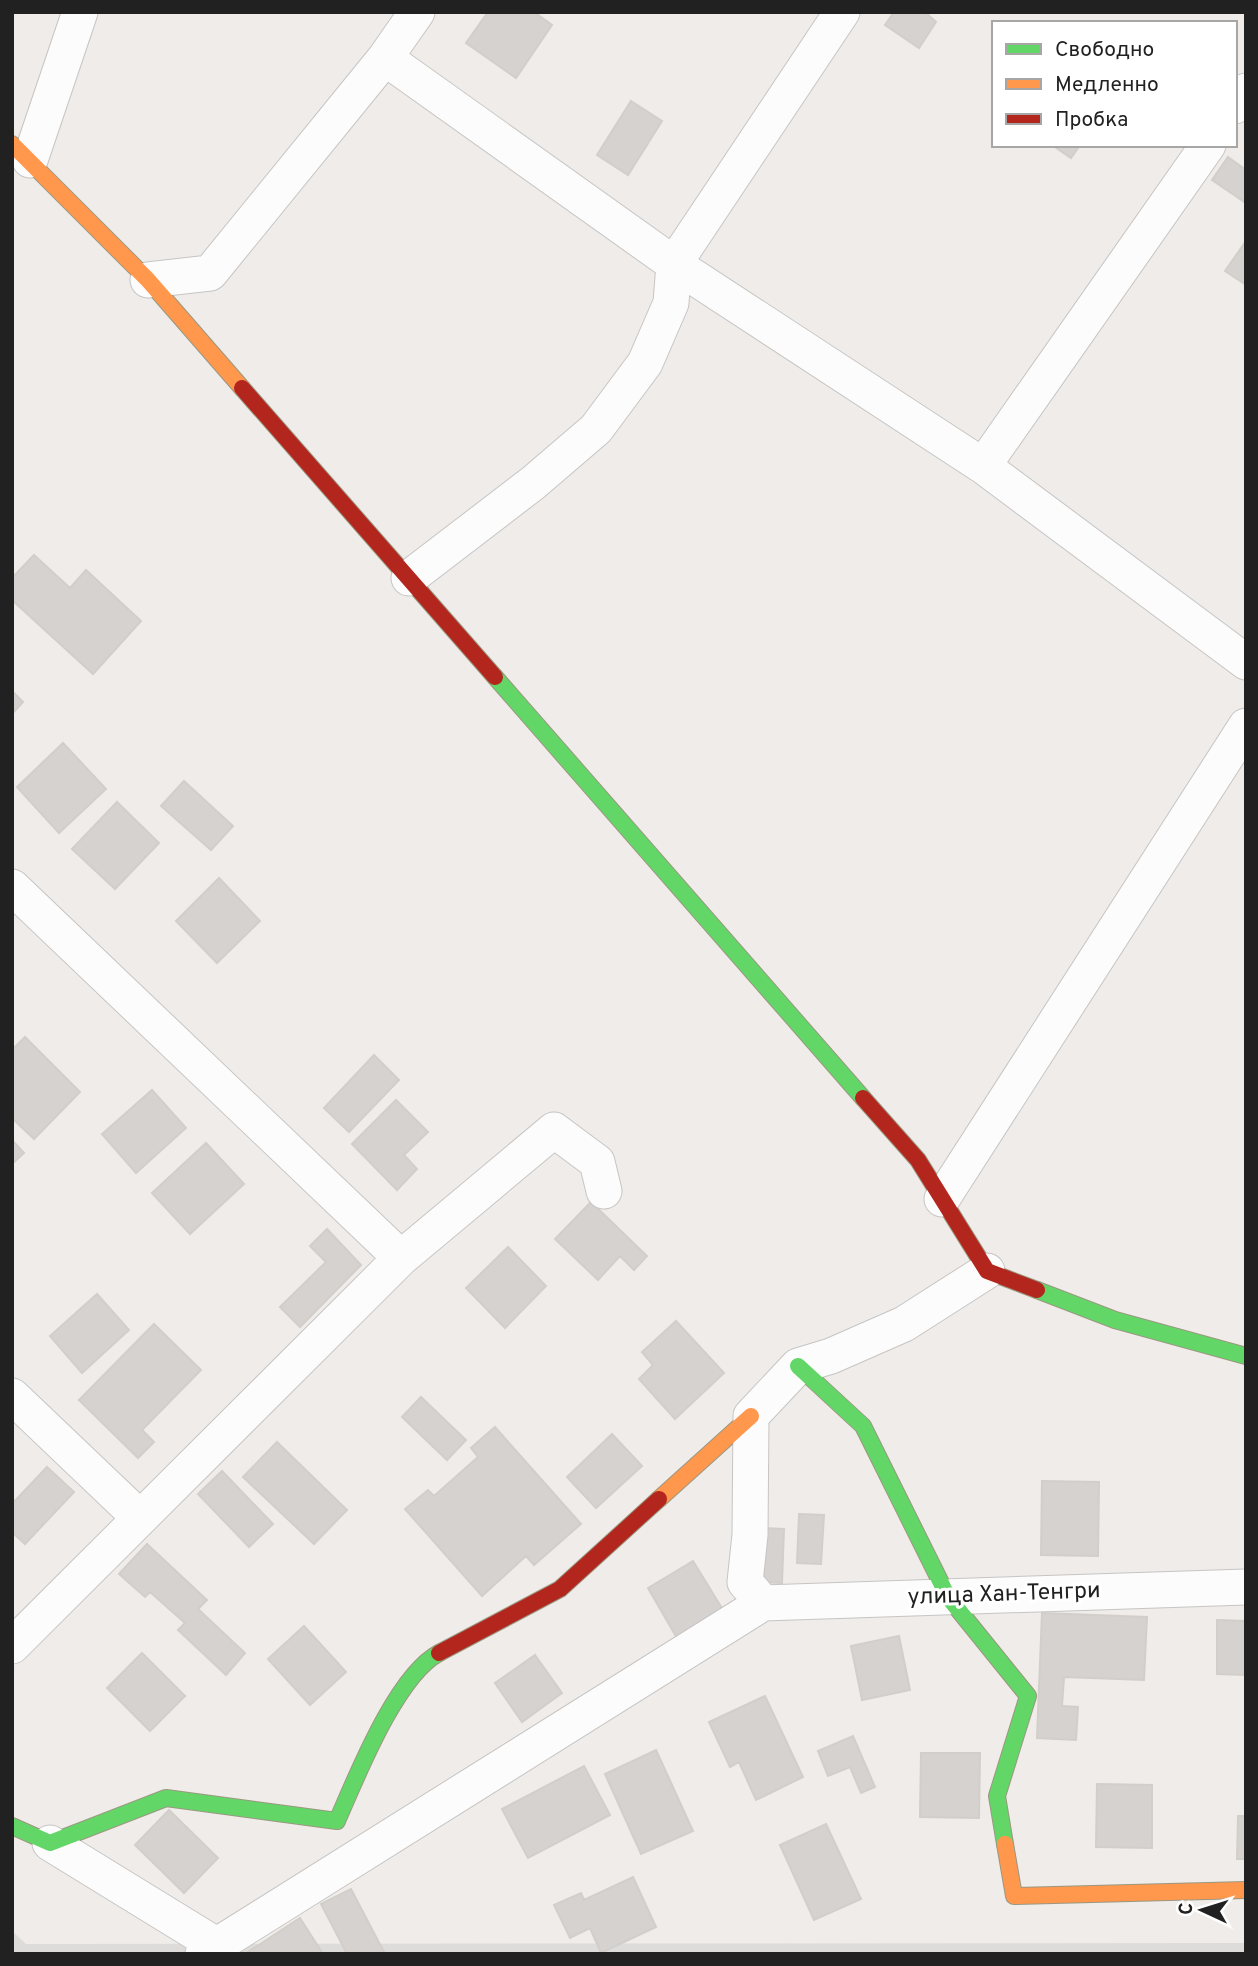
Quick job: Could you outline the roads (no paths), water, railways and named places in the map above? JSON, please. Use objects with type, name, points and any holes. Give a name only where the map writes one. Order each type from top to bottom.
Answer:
[{"type":"street","points":[[80,12],[21,152],[148,280],[918,1160],[986,1272],[1115,1320],[1245,1354]]},
{"type":"street","points":[[148,280],[210,273],[385,58],[417,12]]},
{"type":"street","points":[[409,578],[533,483],[596,429],[645,363],[671,303],[674,264],[842,12]]},
{"type":"street","points":[[385,58],[674,264],[983,466],[1246,663]]},
{"type":"street","points":[[983,466],[1207,147]]},
{"type":"street","points":[[942,1199],[1246,726]]},
{"type":"street","points":[[12,887],[401,1258]]},
{"type":"street","points":[[12,1646],[401,1258],[555,1130],[597,1162],[604,1191]]},
{"type":"street","points":[[50,1843],[166,1798],[337,1821],[377,1730],[426,1660],[560,1589],[751,1416],[798,1366],[831,1356],[904,1324],[986,1272]]},
{"type":"street","points":[[798,1366],[863,1426],[948,1597],[1028,1696],[997,1796],[1014,1896],[1246,1890]]},
{"type":"street","points":[[12,1396],[140,1518]]},
{"type":"street","points":[[12,1826],[50,1843],[209,1949],[763,1603],[745,1582],[750,1535],[751,1416]]},
{"type":"street","name":"улица Хан-Тенгри","points":[[763,1603],[1246,1587]]}]
